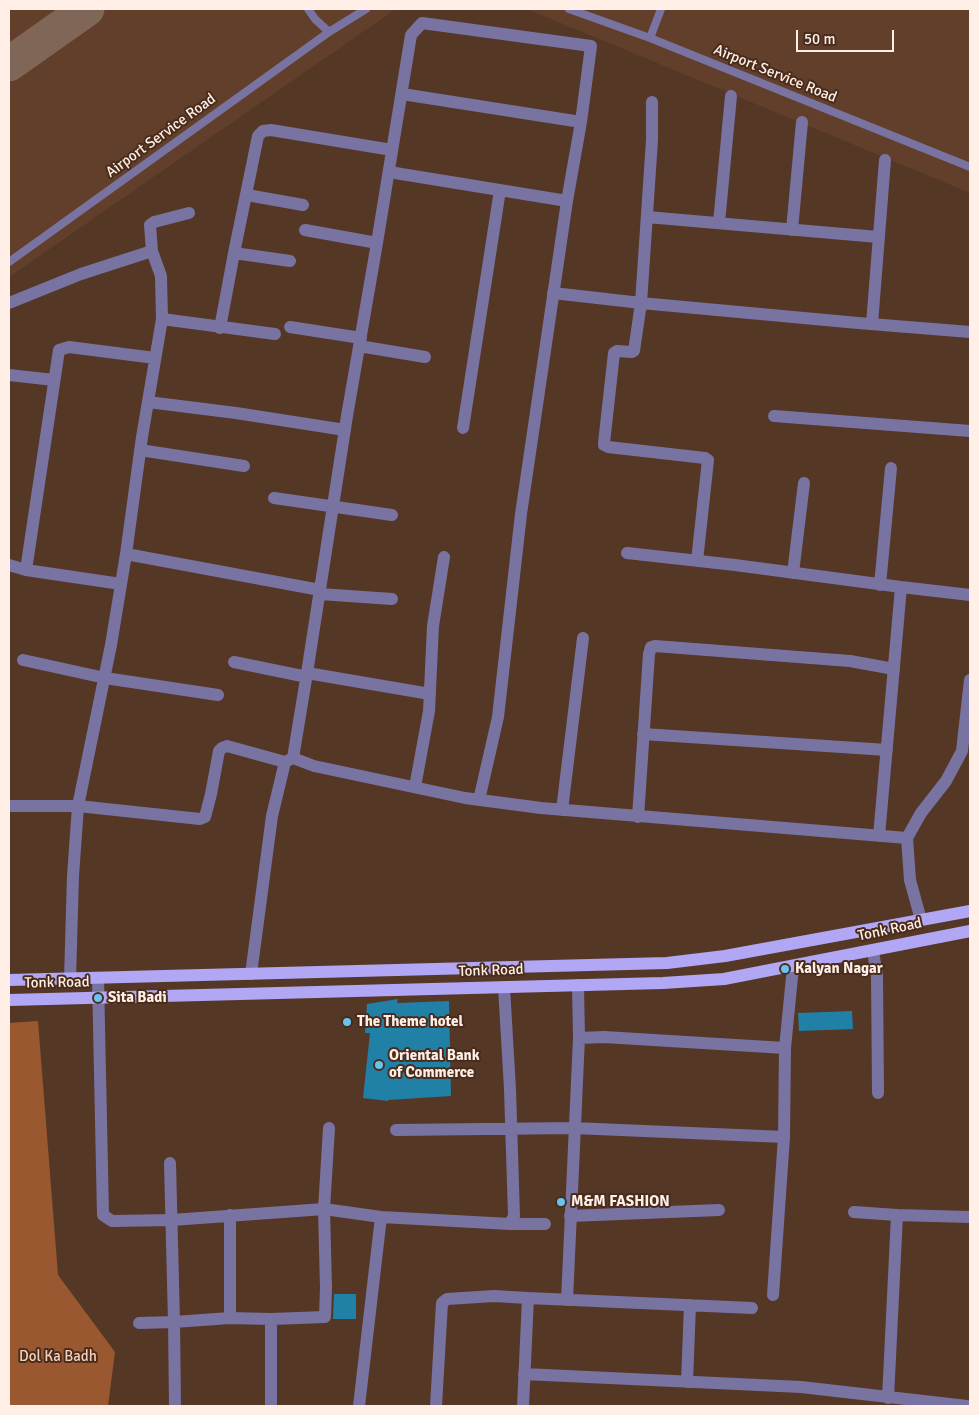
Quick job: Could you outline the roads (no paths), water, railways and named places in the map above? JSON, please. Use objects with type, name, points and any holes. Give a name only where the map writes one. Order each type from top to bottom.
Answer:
[{"type":"main road","name":"Tonk Road","points":[[9,980],[667,963],[725,956],[970,911]]},
{"type":"main road","name":"Tonk Road","points":[[9,1000],[724,980],[970,931]]},
{"type":"street","points":[[251,974],[272,816],[289,760],[307,675],[345,430],[411,35],[422,23],[591,46],[581,122],[566,201],[521,514],[498,717],[479,800]]},
{"type":"street","points":[[402,94],[581,122]]},
{"type":"street","points":[[718,223],[731,96]]},
{"type":"street","points":[[652,102],[641,303],[634,351],[617,351],[614,353],[604,445],[705,458],[708,460],[697,561]]},
{"type":"street","points":[[792,230],[802,122]]},
{"type":"street","points":[[220,328],[258,136],[263,131],[271,130],[392,150]]},
{"type":"street","points":[[872,324],[885,160]]},
{"type":"street","points":[[389,172],[566,201]]},
{"type":"street","points":[[463,428],[500,190]]},
{"type":"street","points":[[247,195],[303,205]]},
{"type":"street","points":[[70,979],[73,876],[78,806],[121,584],[140,450],[162,320],[160,276],[152,251],[150,225],[154,222],[189,213]]},
{"type":"street","points":[[647,217],[878,237]]},
{"type":"street","points":[[305,230],[377,243]]},
{"type":"street","points":[[9,303],[81,274],[152,251]]},
{"type":"street","points":[[234,253],[290,261]]},
{"type":"street","points":[[553,293],[641,303],[970,332]]},
{"type":"street","points":[[162,320],[275,334]]},
{"type":"street","points":[[290,327],[425,357]]},
{"type":"street","points":[[26,570],[59,350],[69,347],[155,358]]},
{"type":"street","points":[[9,375],[54,380]]},
{"type":"street","points":[[148,402],[345,430]]},
{"type":"street","points":[[774,416],[970,430]]},
{"type":"street","points":[[140,450],[244,466]]},
{"type":"street","points":[[880,585],[891,468]]},
{"type":"street","points":[[793,573],[804,483]]},
{"type":"street","points":[[274,498],[392,515]]},
{"type":"street","points":[[627,553],[970,595]]},
{"type":"street","points":[[126,554],[320,592],[392,599]]},
{"type":"street","points":[[415,787],[429,711],[433,626],[444,557]]},
{"type":"street","points":[[9,565],[26,570],[121,584]]},
{"type":"street","points":[[879,836],[901,588]]},
{"type":"street","points":[[562,810],[583,638]]},
{"type":"street","points":[[638,817],[650,647],[850,661],[894,669]]},
{"type":"street","points":[[23,660],[104,678],[218,695]]},
{"type":"street","points":[[234,662],[430,694]]},
{"type":"street","points":[[921,920],[910,880],[908,838],[921,813],[946,781],[962,751],[970,680]]},
{"type":"street","points":[[643,734],[887,750]]},
{"type":"street","points":[[9,806],[78,806],[200,819],[205,817],[212,794],[219,751],[227,746],[479,800],[638,817],[908,838]]},
{"type":"street","points":[[873,951],[877,976],[878,1093]]},
{"type":"street","points":[[773,1295],[784,1138],[785,1048],[793,967]]},
{"type":"street","points":[[98,978],[103,1216],[112,1221],[172,1220],[324,1209],[381,1217],[545,1224]]},
{"type":"street","points":[[567,1300],[579,1038],[578,985]]},
{"type":"street","points":[[504,987],[514,1216],[510,1224]]},
{"type":"street","points":[[579,1038],[604,1037],[785,1048]]},
{"type":"street","points":[[139,1324],[230,1318],[326,1318],[324,1209],[329,1128]]},
{"type":"street","points":[[396,1130],[574,1128],[784,1138]]},
{"type":"street","points":[[170,1163],[176,1406]]},
{"type":"street","points":[[570,1216],[719,1210]]},
{"type":"street","points":[[854,1212],[970,1217]]},
{"type":"street","points":[[230,1215],[230,1318]]},
{"type":"street","points":[[888,1398],[897,1215]]},
{"type":"street","points":[[359,1406],[381,1217]]},
{"type":"street","points":[[436,1406],[442,1304],[447,1299],[494,1296],[752,1308]]},
{"type":"street","points":[[523,1406],[528,1298]]},
{"type":"street","points":[[687,1382],[690,1305]]},
{"type":"street","points":[[270,1406],[271,1319]]},
{"type":"street","points":[[524,1374],[801,1386],[888,1398],[967,1406]]},
{"type":"lane","points":[[308,9],[315,19],[329,32]]},
{"type":"lane","name":"Airport Service Road","points":[[9,262],[329,32],[366,9]]},
{"type":"lane","name":"Airport Service Road","points":[[569,9],[650,38],[970,167]]},
{"type":"lane","points":[[650,38],[662,9]]},
{"type":"place","name":"Kalyan Nagar","points":[[785,969]]},
{"type":"place","name":"Sita Badi","points":[[98,998]]},
{"type":"place","name":"The Theme hotel","points":[[347,1022]]},
{"type":"place","name":"Oriental Bank of Commerce","points":[[379,1065]]},
{"type":"place","name":"M&M FASHION","points":[[561,1202]]},
{"type":"park label","name":"Dol Ka Badh","points":[[58,1357]]}]
